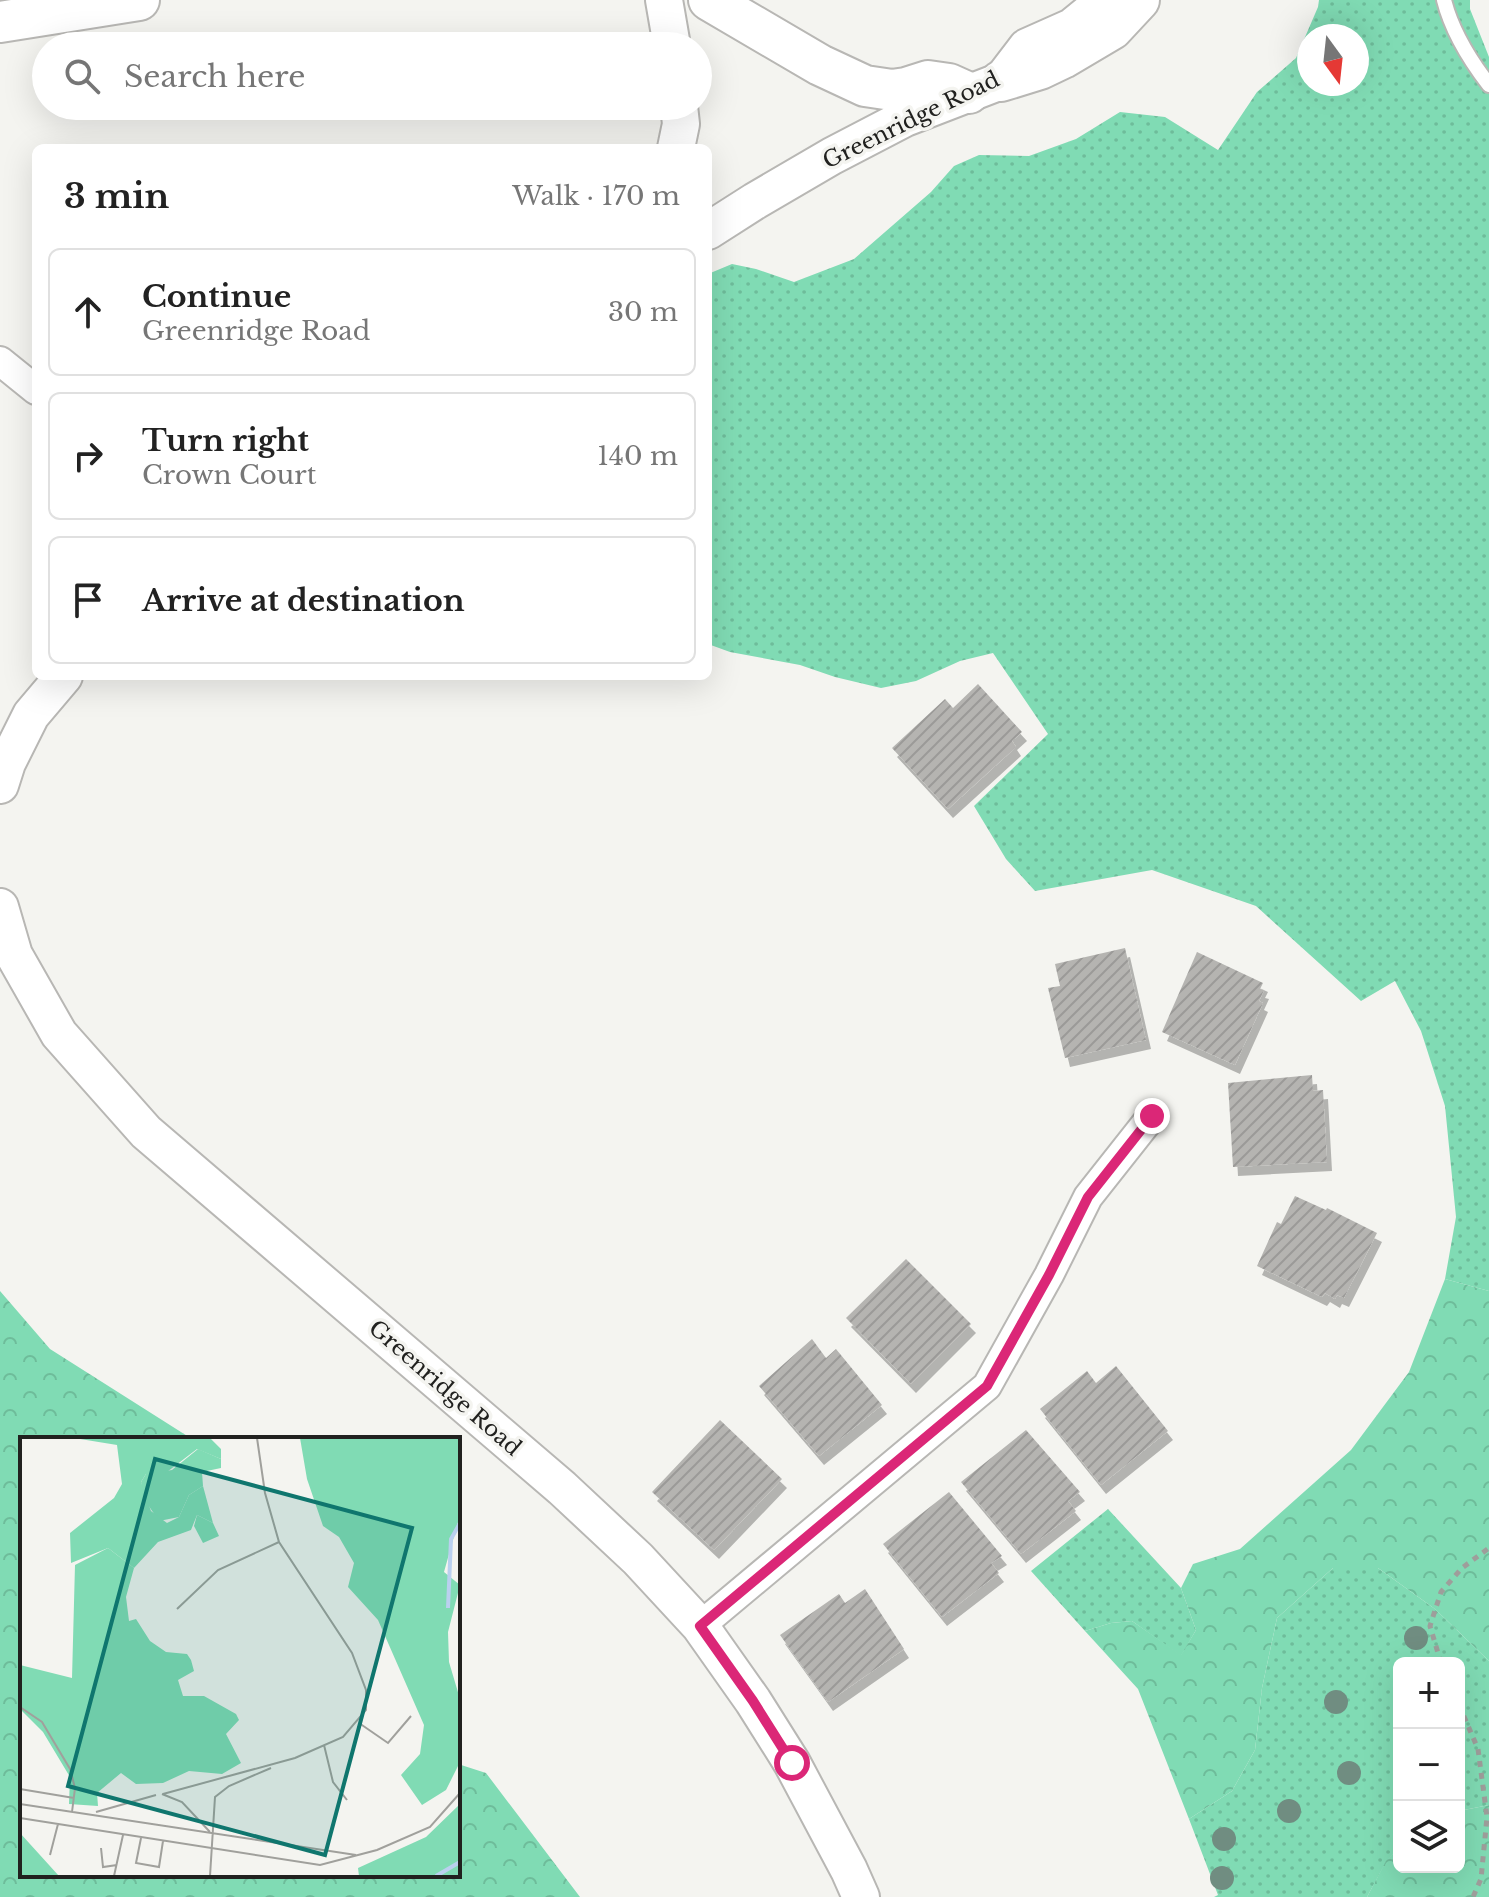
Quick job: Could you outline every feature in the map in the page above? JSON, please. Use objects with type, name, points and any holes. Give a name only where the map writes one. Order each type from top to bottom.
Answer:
[{"type":"main road","points":[[0,10],[23,0]]},
{"type":"main road","points":[[0,22],[139,0]]},
{"type":"main road","points":[[709,0],[820,65],[865,86],[892,90],[928,81],[985,87],[1040,69],[1112,29],[1139,0]]},
{"type":"street","points":[[664,0],[670,32]]},
{"type":"street","name":"Greenridge Road","points":[[712,228],[856,143],[905,118],[985,87],[1027,47],[1072,27],[1105,0]]},
{"type":"street","points":[[677,144],[681,120]]},
{"type":"street","points":[[0,361],[32,387]]},
{"type":"street","points":[[2,770],[31,715],[61,680]]},
{"type":"street","name":"Greenridge Road","points":[[0,907],[14,955],[59,1034],[146,1132],[562,1488],[638,1559],[700,1626],[792,1763],[861,1897]]},
{"type":"street","points":[[700,1626],[987,1386],[1088,1197],[1152,1116]]},
{"type":"lane","points":[[1444,0],[1454,31],[1489,85]]},
{"type":"path","points":[[1439,1657],[1430,1626],[1441,1592],[1462,1568],[1489,1548]]},
{"type":"path","points":[[1465,1719],[1478,1749],[1487,1817],[1481,1879],[1473,1897]]},
{"type":"green space","points":[[1319,0],[1470,0],[1470,9],[1489,57],[1489,1291],[1445,1279],[1456,1217],[1445,1106],[1421,1031],[1395,981],[1361,1001],[1256,906],[1152,870],[1035,891],[1006,859],[974,806],[1048,734],[993,653],[960,661],[916,681],[881,688],[800,665],[730,652],[712,645],[712,272],[732,264],[794,282],[854,259],[931,192],[954,166],[979,155],[1029,156],[1076,139],[1120,112],[1165,117],[1218,150],[1257,92],[1297,56],[1297,96],[1369,96],[1369,24],[1311,24]]},
{"type":"green space","points":[[1445,1279],[1489,1291],[1489,1661],[1435,1609],[1378,1568],[1333,1568],[1277,1618],[1262,1688],[1255,1750],[1232,1791],[1189,1819],[1138,1689],[1085,1631],[1111,1623],[1132,1621],[1181,1655],[1196,1630],[1181,1588],[1193,1564],[1240,1549],[1351,1450],[1409,1372]]},
{"type":"green space","points":[[0,1291],[50,1349],[189,1437],[20,1437],[20,1877],[460,1877],[460,1765],[486,1773],[580,1897],[0,1897]]},
{"type":"green space","points":[[1108,1509],[1181,1588],[1196,1630],[1181,1656],[1132,1621],[1111,1623],[1085,1631],[1031,1571]]},
{"type":"green space","points":[[1333,1568],[1378,1568],[1435,1609],[1489,1661],[1489,1805],[1465,1810],[1465,1657],[1393,1657],[1393,1854],[1367,1897],[1214,1897],[1218,1895],[1189,1819],[1232,1791],[1255,1750],[1262,1688],[1277,1618]]},
{"type":"green space","points":[[1489,1805],[1489,1897],[1367,1897],[1393,1853],[1393,1873],[1465,1873],[1465,1810]]},
{"type":"building","points":[[978,684],[1022,732],[1012,741],[1016,747],[948,809],[892,748],[945,699],[953,708]]},
{"type":"building","points":[[1125,948],[1146,1040],[1065,1058],[1048,988],[1060,986],[1055,964]]},
{"type":"building","points":[[1197,952],[1263,983],[1260,989],[1264,990],[1259,1001],[1263,1003],[1235,1065],[1162,1032]]},
{"type":"building","points":[[1312,1075],[1313,1091],[1323,1090],[1327,1162],[1233,1167],[1228,1083]]},
{"type":"building","points":[[1295,1196],[1377,1233],[1344,1298],[1337,1295],[1335,1299],[1325,1293],[1322,1297],[1257,1266],[1277,1222],[1281,1224]]},
{"type":"building","points":[[906,1259],[971,1324],[911,1384],[846,1318]]},
{"type":"building","points":[[812,1339],[826,1358],[836,1349],[882,1405],[819,1456],[759,1386]]},
{"type":"building","points":[[1116,1366],[1168,1431],[1101,1485],[1040,1409],[1087,1371],[1096,1383]]},
{"type":"building","points":[[720,1420],[782,1479],[714,1550],[652,1492]]},
{"type":"building","points":[[1026,1430],[1080,1492],[1068,1501],[1076,1511],[1021,1554],[961,1482]]},
{"type":"building","points":[[949,1492],[1002,1556],[991,1563],[999,1573],[942,1617],[883,1544]]},
{"type":"building","points":[[865,1589],[904,1649],[828,1702],[780,1635],[839,1594],[845,1603]]},
{"type":"route","points":[[792,1763],[700,1626],[987,1386],[1088,1197],[1152,1116]]}]
